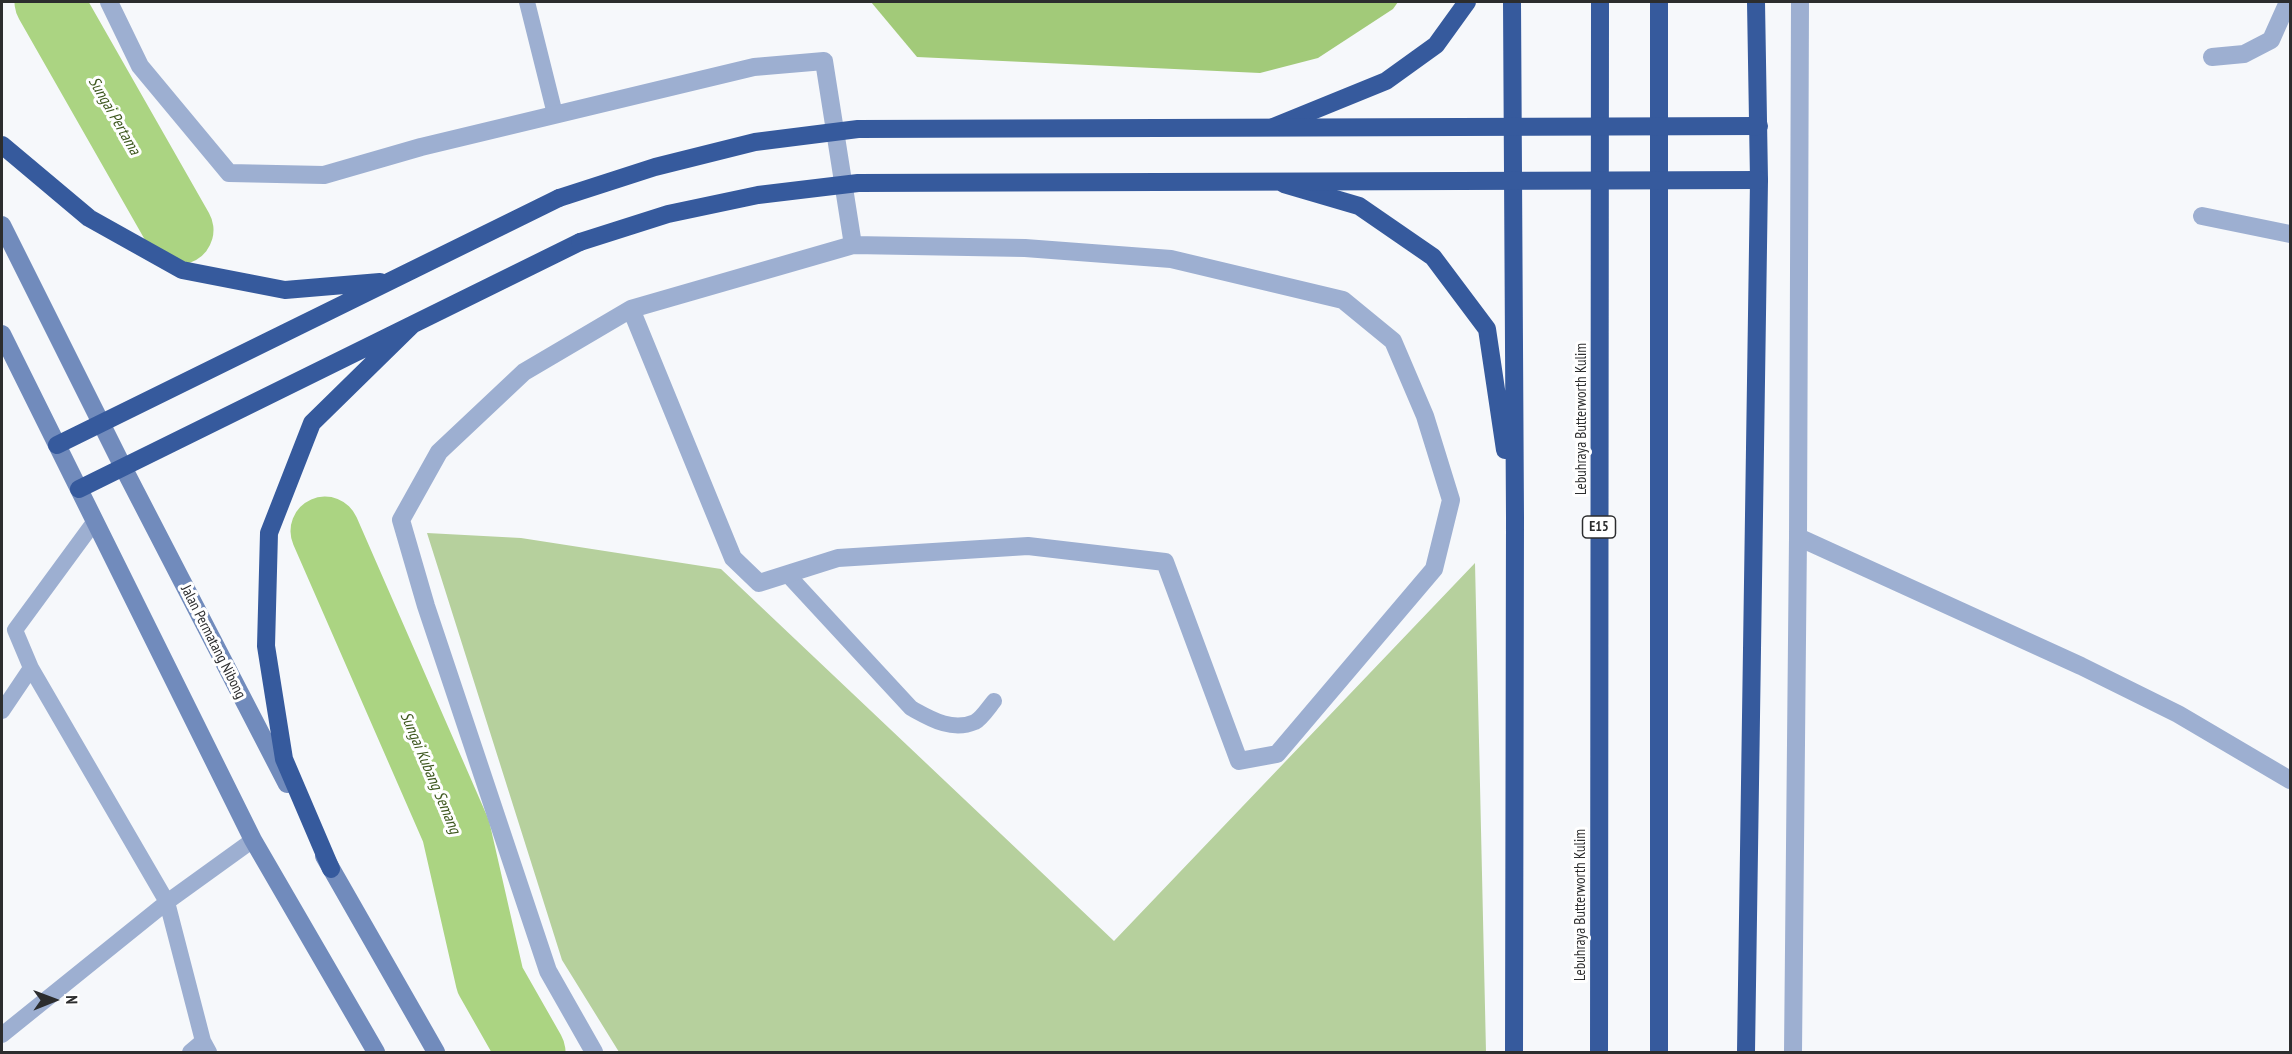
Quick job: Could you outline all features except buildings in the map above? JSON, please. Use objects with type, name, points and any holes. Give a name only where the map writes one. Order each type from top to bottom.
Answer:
[{"type":"highway","points":[[1273,127],[1386,81],[1436,45],[1467,2]]},
{"type":"highway","points":[[1512,2],[1515,517],[1514,1053]]},
{"type":"highway","name":"Lebuhraya Butterworth Kulim","points":[[1599,1053],[1600,2]]},
{"type":"highway","points":[[1659,2],[1659,1053]]},
{"type":"highway","points":[[1746,1053],[1759,180],[1756,2]]},
{"type":"highway","points":[[57,446],[559,198],[655,167],[755,142],[858,129],[1758,126]]},
{"type":"highway","points":[[2,145],[89,218],[182,270],[285,290],[392,281]]},
{"type":"highway","points":[[79,489],[580,242],[668,214],[758,195],[858,183],[1759,180]]},
{"type":"highway","points":[[1273,181],[1359,206],[1433,257],[1487,328],[1515,517]]},
{"type":"highway","points":[[331,869],[284,759],[266,646],[270,533],[312,423],[412,325]]},
{"type":"main road","name":"Jalan Permatang Nibong","points":[[2,225],[123,468],[331,869],[436,1053]]},
{"type":"main road","points":[[2,334],[253,840],[376,1053]]},
{"type":"street","points":[[109,2],[140,66],[229,173],[324,175],[421,147],[754,67],[824,61],[853,245]]},
{"type":"street","points":[[1793,1053],[1800,2]]},
{"type":"street","points":[[2212,57],[2244,54],[2271,40],[2288,2]]},
{"type":"street","points":[[2202,216],[2290,234]]},
{"type":"street","points":[[594,1053],[548,971],[430,617],[402,520],[440,452],[524,372],[632,309],[853,245],[1025,248],[1171,260],[1343,300],[1393,341],[1425,416],[1450,500],[1434,569],[1276,754],[1239,761],[1165,562],[1028,546],[838,558],[759,583],[733,558],[632,309]]},
{"type":"street","points":[[1798,537],[2081,666],[2178,714],[2290,780]]},
{"type":"lane","points":[[527,2],[555,114]]},
{"type":"lane","points":[[95,521],[15,630],[31,668],[167,902],[206,1047],[190,1053]]},
{"type":"lane","points":[[787,574],[911,708],[950,726],[976,722],[994,700]]},
{"type":"lane","points":[[2,711],[31,668]]},
{"type":"lane","points":[[2,1035],[167,902],[253,840]]},
{"type":"green space","points":[[871,2],[1398,2],[1393,9],[1318,58],[1260,73],[917,57]]},
{"type":"green space","points":[[427,533],[521,538],[721,569],[1114,941],[1475,563],[1486,1052],[619,1052],[562,960]]},
{"type":"waterway","name":"Sungai Pertama","points":[[49,2],[179,230]]},
{"type":"waterway","name":"Sungai Kubang Semang","points":[[325,531],[456,831],[490,980],[531,1052]]}]
